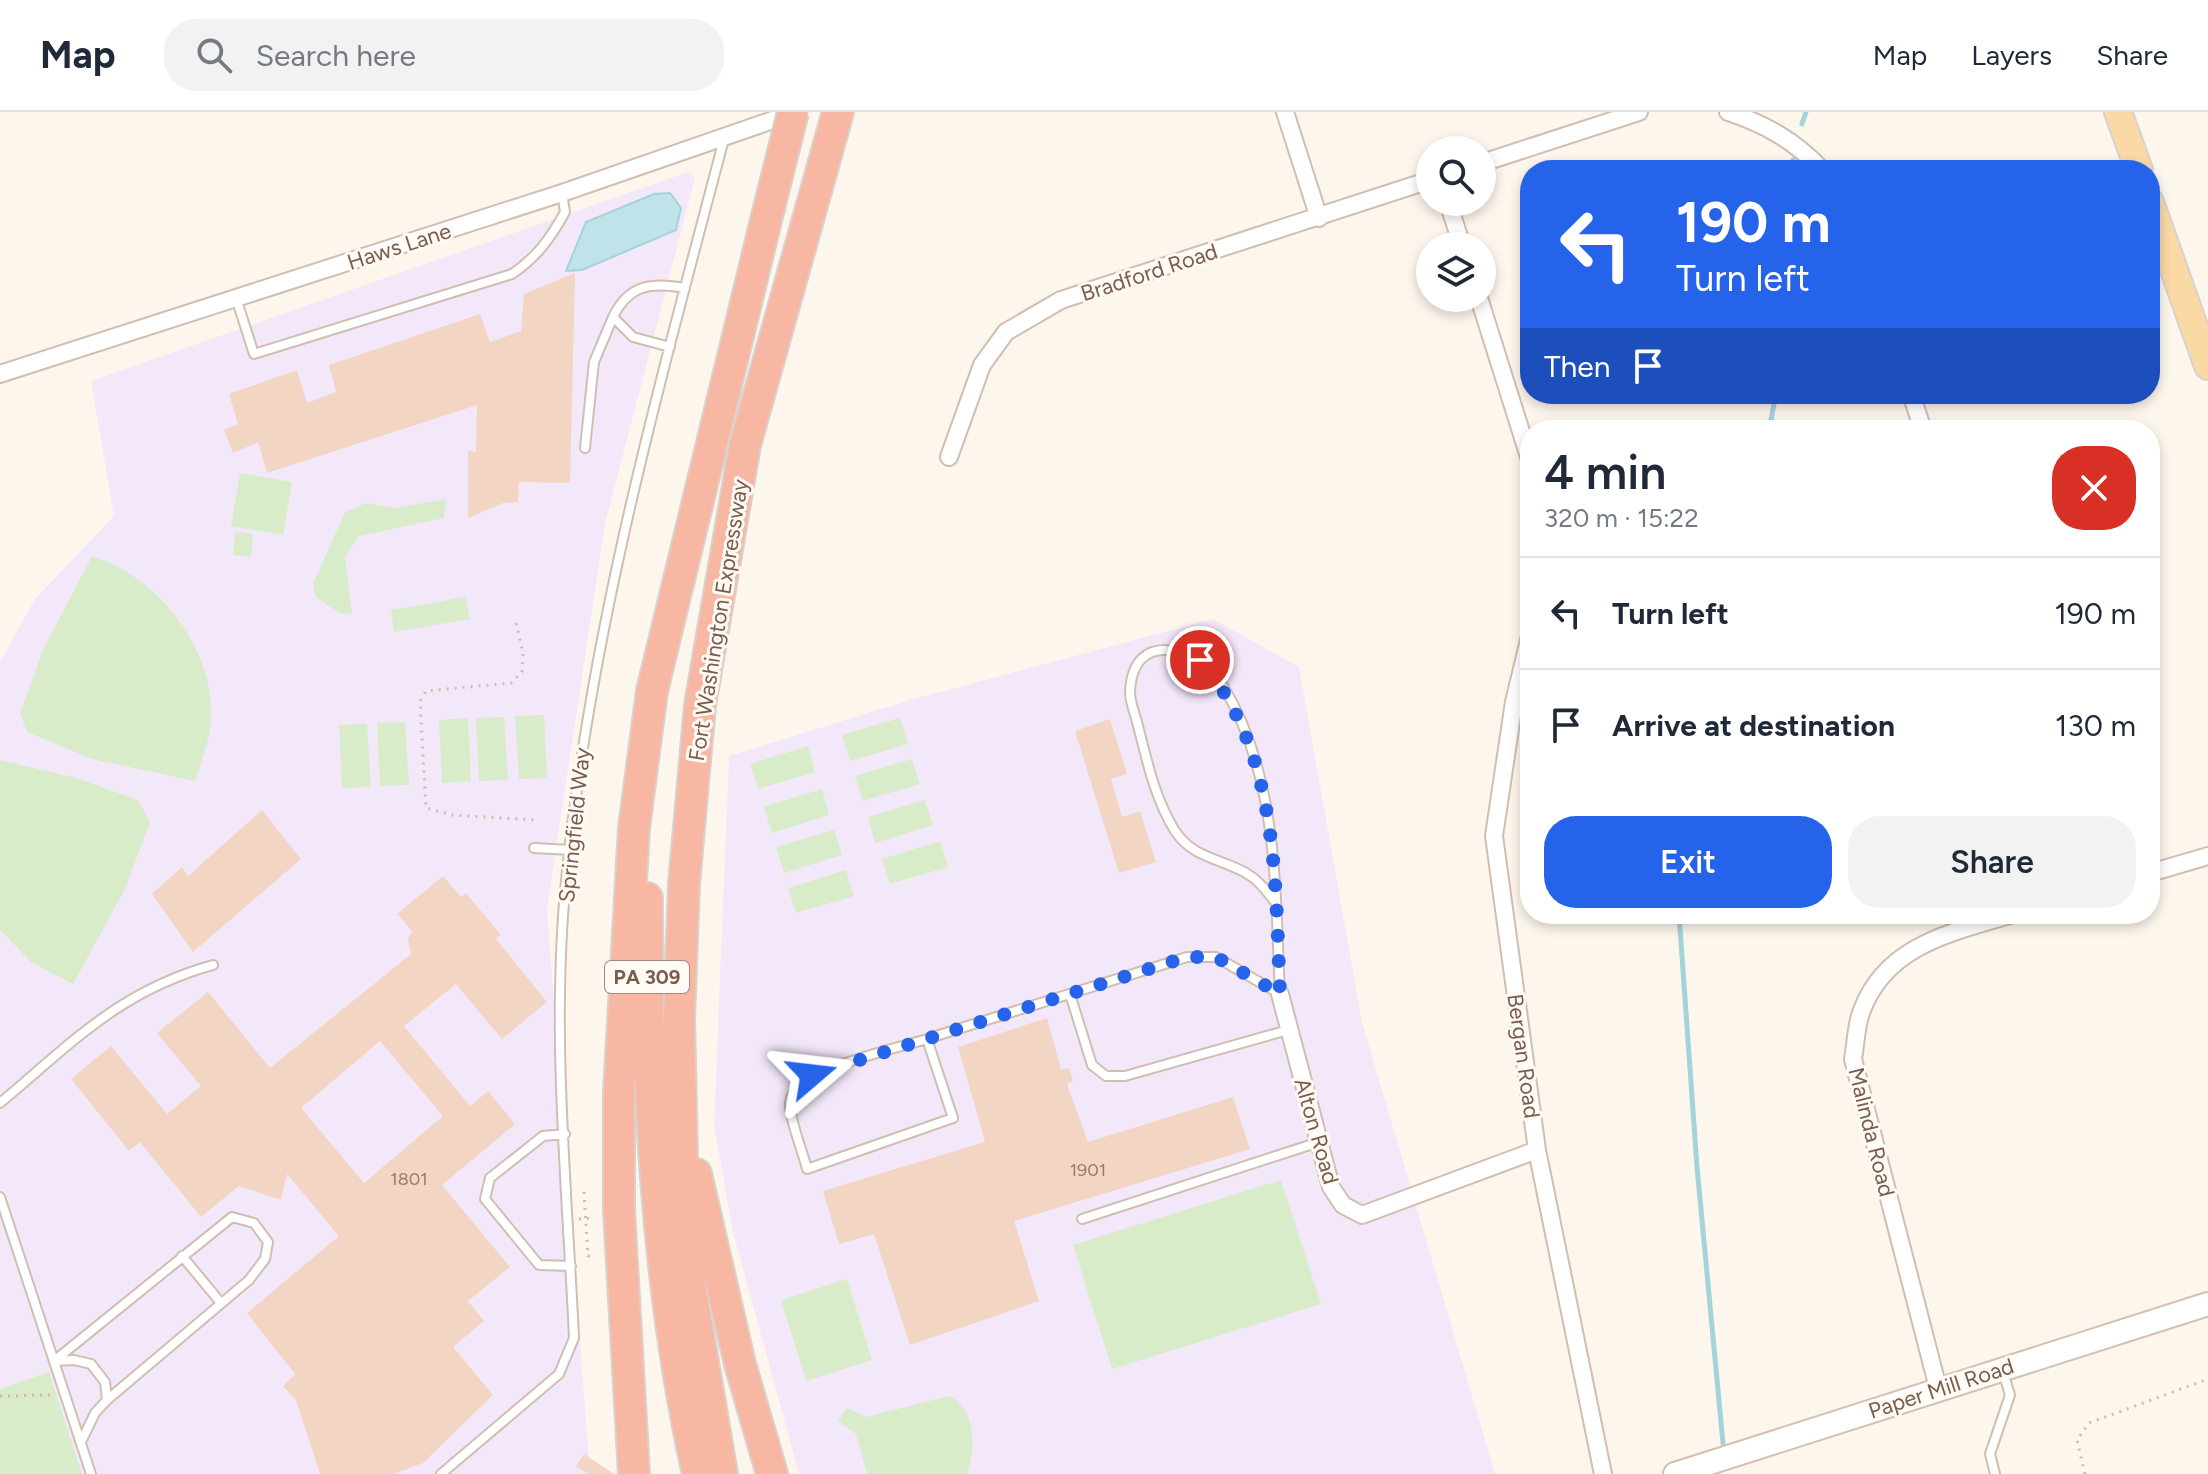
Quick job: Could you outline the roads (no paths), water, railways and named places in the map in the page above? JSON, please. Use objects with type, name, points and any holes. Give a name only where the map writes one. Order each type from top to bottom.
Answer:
[{"type":"highway","name":"PA 309","points":[[698,1474],[678,1385],[658,1192],[647,1053],[647,870],[663,700],[700,480],[794,112]]},
{"type":"highway","name":"Fort Washington Expressway","points":[[722,1474],[691,1291],[679,1019],[684,884],[700,705],[745,445],[838,112]]},
{"type":"highway","points":[[634,1474],[619,1210],[619,1092],[626,936],[652,691],[700,480]]},
{"type":"highway","points":[[681,1109],[740,1364],[772,1474]]},
{"type":"main road","points":[[2118,112],[2135,160]]},
{"type":"main road","points":[[2160,230],[2208,366]]},
{"type":"main road","name":"Paper Mill Road","points":[[1675,1474],[2208,1304]]},
{"type":"street","name":"Haws Lane","points":[[0,374],[562,193],[794,112]]},
{"type":"street","points":[[1285,112],[1319,218]]},
{"type":"street","points":[[1496,158],[1639,112]]},
{"type":"street","points":[[1728,112],[1762,123],[1791,141],[1811,160]]},
{"type":"street","name":"Bradford Road","points":[[949,457],[982,365],[1006,332],[1061,300],[1416,185]]},
{"type":"street","points":[[1483,312],[1520,428]]},
{"type":"street","name":"Bergan Road","points":[[1520,677],[1494,836],[1537,1150],[1603,1474]]},
{"type":"street","points":[[2160,870],[2208,856]]},
{"type":"street","name":"Malinda Road","points":[[1938,1388],[1853,1059],[1862,1010],[1899,957],[1926,941],[1981,924]]},
{"type":"street","name":"Alton Road","points":[[1280,994],[1331,1187],[1343,1205],[1362,1215],[1537,1150]]},
{"type":"lane","name":"Springfield Way","points":[[441,1474],[559,1374],[574,1338],[561,1047],[570,850],[588,705],[643,450],[725,135]]},
{"type":"lane","points":[[236,298],[254,354],[512,274],[533,260],[548,242],[565,212],[562,193]]},
{"type":"lane","points":[[585,448],[594,362],[613,317],[633,291],[648,284],[685,288]]},
{"type":"lane","points":[[613,317],[633,337],[670,347]]},
{"type":"lane","points":[[1276,903],[1248,874],[1185,846],[1155,794],[1130,693],[1137,669],[1146,656],[1163,648],[1177,649],[1200,660],[1223,685],[1251,746],[1268,813],[1276,903],[1280,994]]},
{"type":"lane","points":[[534,848],[570,850]]},
{"type":"lane","points":[[927,1039],[953,1118],[807,1169],[790,1103],[796,1087],[818,1073],[1187,957],[1216,957],[1280,994]]},
{"type":"lane","points":[[0,1103],[96,1019],[171,977],[213,965]]},
{"type":"lane","points":[[1070,994],[1092,1065],[1106,1076],[1125,1076],[1288,1030]]},
{"type":"lane","points":[[565,1134],[543,1136],[490,1178],[485,1199],[539,1265],[571,1266]]},
{"type":"lane","points":[[1082,1219],[1319,1142]]},
{"type":"lane","points":[[0,1197],[91,1474]]},
{"type":"lane","points":[[54,1361],[232,1217],[254,1223],[268,1242],[265,1259],[249,1280],[107,1400],[95,1413],[81,1442]]},
{"type":"lane","points":[[182,1256],[221,1303]]},
{"type":"lane","points":[[54,1361],[91,1364],[105,1382],[107,1400]]},
{"type":"lane","points":[[1995,1474],[1990,1454],[2010,1395],[2002,1368]]},
{"type":"water","points":[[670,193],[681,208],[676,230],[582,270],[566,271],[586,222],[654,194]]},
{"type":"waterway","points":[[1802,124],[1806,112]]},
{"type":"waterway","points":[[1771,420],[1774,404]]},
{"type":"waterway","points":[[1680,924],[1697,1167],[1724,1454]]}]
